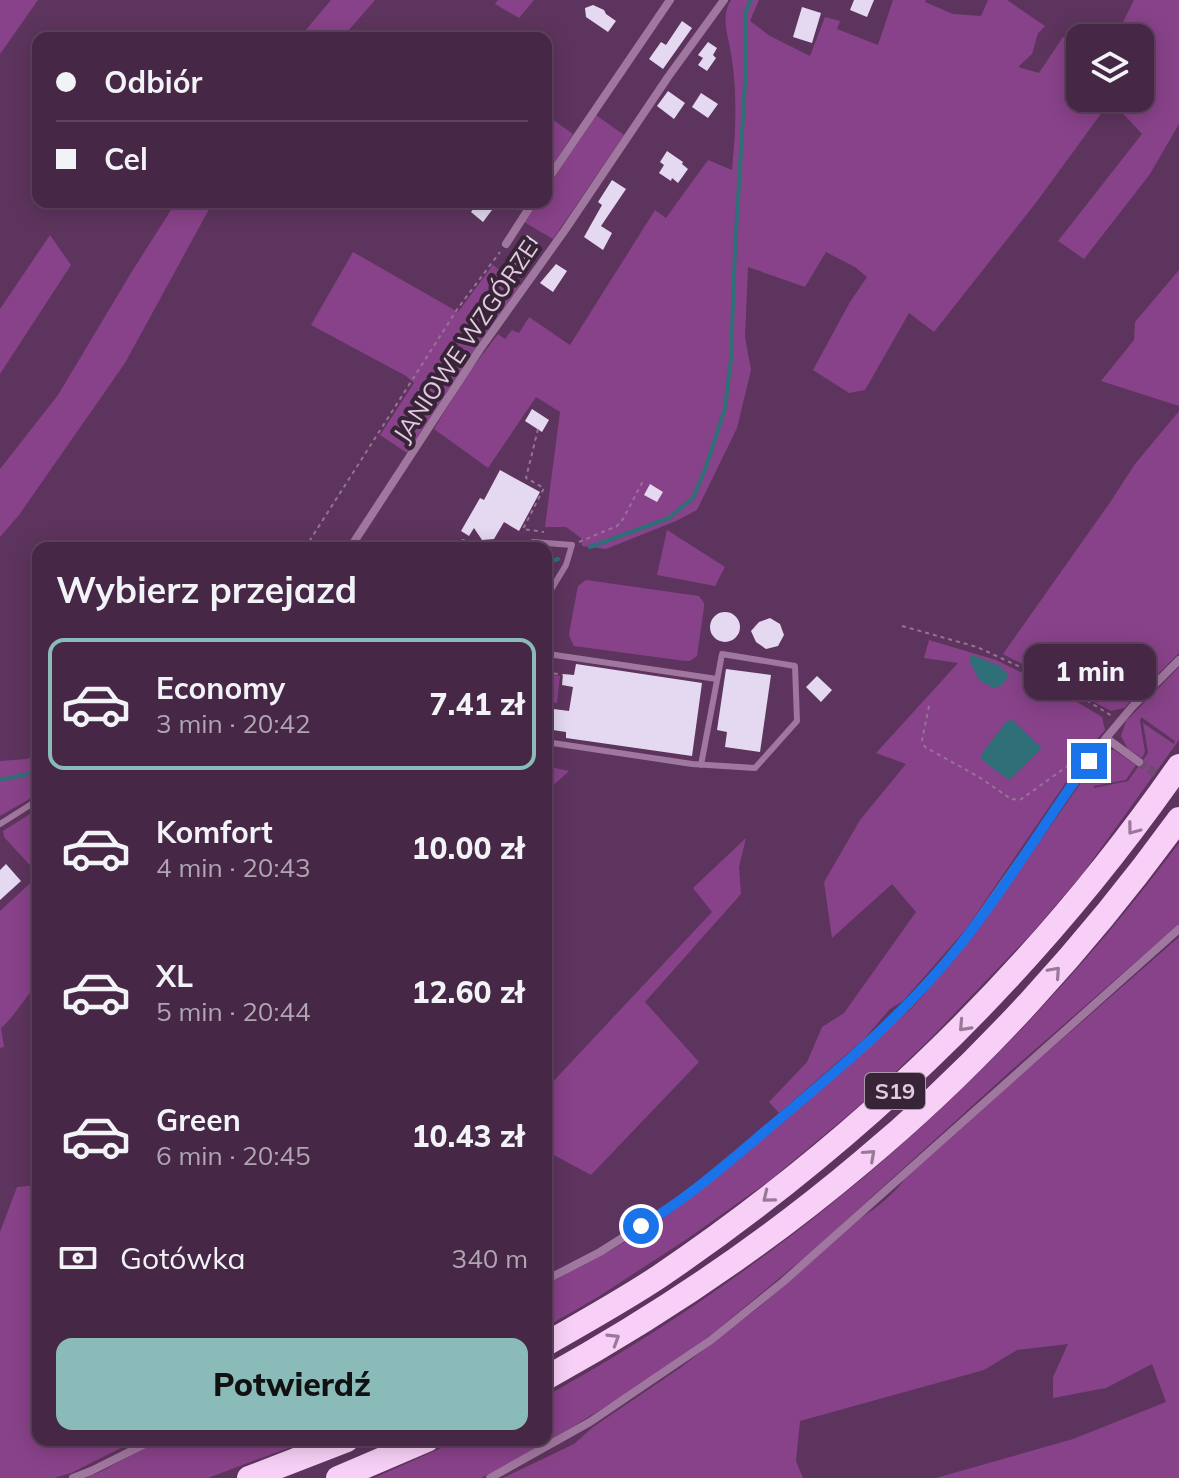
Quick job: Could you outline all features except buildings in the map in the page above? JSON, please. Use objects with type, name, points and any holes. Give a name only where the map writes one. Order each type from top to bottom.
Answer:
[{"type":"highway","name":"S19","points":[[552,1340],[659,1277],[756,1207],[905,1082],[953,1037],[1059,921],[1179,766]]},
{"type":"highway","name":"S19","points":[[552,1375],[680,1299],[771,1235],[863,1162],[934,1098],[1000,1032],[1107,912],[1179,819]]},
{"type":"highway","points":[[249,1478],[332,1446]]},
{"type":"highway","points":[[338,1478],[413,1446]]},
{"type":"street","points":[[552,173],[670,0]]},
{"type":"street","name":"JANIOWE WZGÓRZE","points":[[354,542],[480,349],[724,0]]},
{"type":"street","points":[[506,244],[529,208]]},
{"type":"street","points":[[552,1277],[600,1252],[710,1178],[891,1022],[961,944],[1119,721],[1179,660]]},
{"type":"street","points":[[1106,738],[1139,762]]},
{"type":"street","points":[[552,1443],[590,1422],[711,1340],[783,1282],[1179,929]]},
{"type":"street","points":[[73,1478],[141,1446]]},
{"type":"street","points":[[490,1478],[547,1446]]},
{"type":"lane","points":[[552,543],[572,545],[566,565],[552,588]]},
{"type":"lane","points":[[552,743],[701,765],[755,768],[797,721],[795,666],[722,654],[701,765]]},
{"type":"lane","points":[[552,655],[717,679]]},
{"type":"lane","points":[[0,824],[32,804]]},
{"type":"path","points":[[309,542],[458,308],[506,244]]},
{"type":"path","points":[[538,429],[526,478],[544,488],[523,529],[567,535],[572,545],[617,526],[643,481]]},
{"type":"path","points":[[528,485],[531,481]]},
{"type":"path","points":[[902,626],[977,647],[1070,690],[1119,721]]},
{"type":"path","points":[[552,673],[563,675]]},
{"type":"path","points":[[929,706],[922,740],[925,747],[1011,799],[1020,800],[1074,760],[1089,761]]},
{"type":"shaded area","points":[[0,0],[38,0],[0,54]]},
{"type":"shaded area","points":[[331,0],[375,0],[347,32],[304,32]]},
{"type":"shaded area","points":[[498,0],[534,0],[519,18],[495,4]]},
{"type":"shaded area","points":[[731,0],[759,0],[750,21],[770,36],[810,56],[825,17],[840,21],[837,29],[878,45],[893,0],[926,0],[953,14],[981,16],[988,0],[1007,0],[1045,26],[1038,33],[1032,54],[1018,67],[1039,73],[1063,37],[1066,39],[1066,112],[1102,112],[1038,200],[934,332],[909,313],[865,390],[849,393],[813,370],[867,277],[826,252],[805,287],[748,267],[745,337],[751,370],[737,428],[697,510],[606,549],[582,546],[581,538],[566,527],[545,527],[560,412],[536,397],[488,468],[434,429],[466,376],[498,334],[505,339],[512,330],[519,333],[529,317],[570,345],[655,210],[666,218],[708,160],[732,170],[735,90],[726,11]]},
{"type":"shaded area","points":[[1134,0],[1179,0],[1179,124],[1150,174],[1084,259],[1058,241],[1142,134],[1122,112],[1154,112],[1154,24],[1122,24]]},
{"type":"shaded area","points":[[596,115],[624,135],[553,239],[524,222],[533,208],[552,208],[552,180]]},
{"type":"shaded area","points":[[552,119],[573,134],[552,166]]},
{"type":"shaded area","points":[[172,208],[210,208],[125,363],[19,515],[0,537],[0,469],[58,395]]},
{"type":"shaded area","points":[[50,235],[71,265],[0,374],[0,309]]},
{"type":"shaded area","points":[[353,252],[458,312],[493,265],[521,286],[407,453],[380,435],[414,383],[311,325]]},
{"type":"shaded area","points":[[1179,270],[1179,406],[1101,381],[1134,340],[1135,322]]},
{"type":"shaded area","points":[[1179,411],[1179,653],[1124,708],[1111,711],[1003,654],[1135,464]]},
{"type":"shaded area","points":[[667,530],[725,567],[715,586],[657,575]]},
{"type":"shaded area","points":[[586,580],[699,596],[704,607],[697,656],[685,661],[574,646],[569,634],[578,586]]},
{"type":"shaded area","points":[[929,640],[996,660],[1059,691],[1102,717],[1105,730],[1090,747],[966,929],[903,1001],[890,1009],[864,1039],[779,1113],[769,1102],[807,1062],[822,1027],[844,1013],[916,912],[892,884],[832,938],[824,882],[860,820],[906,764],[876,753],[958,663],[924,658]]},
{"type":"shaded area","points":[[972,655],[1000,666],[1009,675],[1002,685],[994,688],[980,681],[969,660]]},
{"type":"shaded area","points":[[1179,667],[1179,740],[1084,872],[1032,933],[865,1101],[769,1181],[687,1239],[552,1324],[552,1282],[657,1223],[690,1198],[808,1101],[913,1007],[973,936],[1104,750],[1114,750],[1136,765],[1126,780],[1094,788],[1128,781],[1148,753],[1143,723],[1174,744],[1175,741],[1141,717],[1145,752],[1142,758],[1128,749],[1121,736],[1126,721]]},
{"type":"shaded area","points":[[552,675],[560,676],[557,703],[552,702]]},
{"type":"shaded area","points":[[1012,720],[1042,748],[1009,780],[982,760],[982,753],[1007,721]]},
{"type":"shaded area","points":[[32,757],[32,797],[0,816],[0,761]]},
{"type":"shaded area","points":[[552,767],[569,771],[552,787]]},
{"type":"shaded area","points":[[32,813],[32,867],[4,837],[3,831]]},
{"type":"shaded area","points":[[746,838],[739,867],[741,894],[645,1002],[699,1062],[591,1175],[552,1154],[552,1083],[712,912],[693,888]]},
{"type":"shaded area","points":[[1179,843],[1179,924],[811,1252],[712,1334],[634,1389],[552,1439],[552,1392],[726,1284],[810,1221],[892,1153],[969,1082],[1043,1006],[1113,926]]},
{"type":"shaded area","points":[[32,882],[32,991],[1,1028],[4,1047],[0,1048],[0,911]]},
{"type":"shaded area","points":[[1179,937],[1179,1478],[936,1478],[1073,1439],[1166,1402],[1152,1364],[1106,1388],[1053,1398],[1053,1377],[1068,1344],[1017,1350],[984,1370],[800,1421],[796,1461],[803,1478],[503,1478],[574,1444],[758,1308],[886,1199],[908,1174]]},
{"type":"shaded area","points":[[32,1186],[32,1446],[125,1446],[71,1473],[54,1478],[0,1478],[0,1232],[17,1187]]},
{"type":"shaded area","points":[[149,1446],[294,1446],[208,1478],[85,1478]]},
{"type":"shaded area","points":[[446,1446],[541,1446],[481,1478],[374,1478]]},
{"type":"waterway","points":[[590,547],[669,518],[693,498],[725,408],[731,359],[745,83],[745,13],[751,0]]},
{"type":"waterway","points":[[552,561],[558,559]]},
{"type":"waterway","points":[[0,780],[32,773]]},
{"type":"tunnel","points":[[1139,762],[1179,790]]},
{"type":"route","points":[[641,1226],[710,1178],[862,1049],[910,1003],[961,944],[1089,761]]}]
